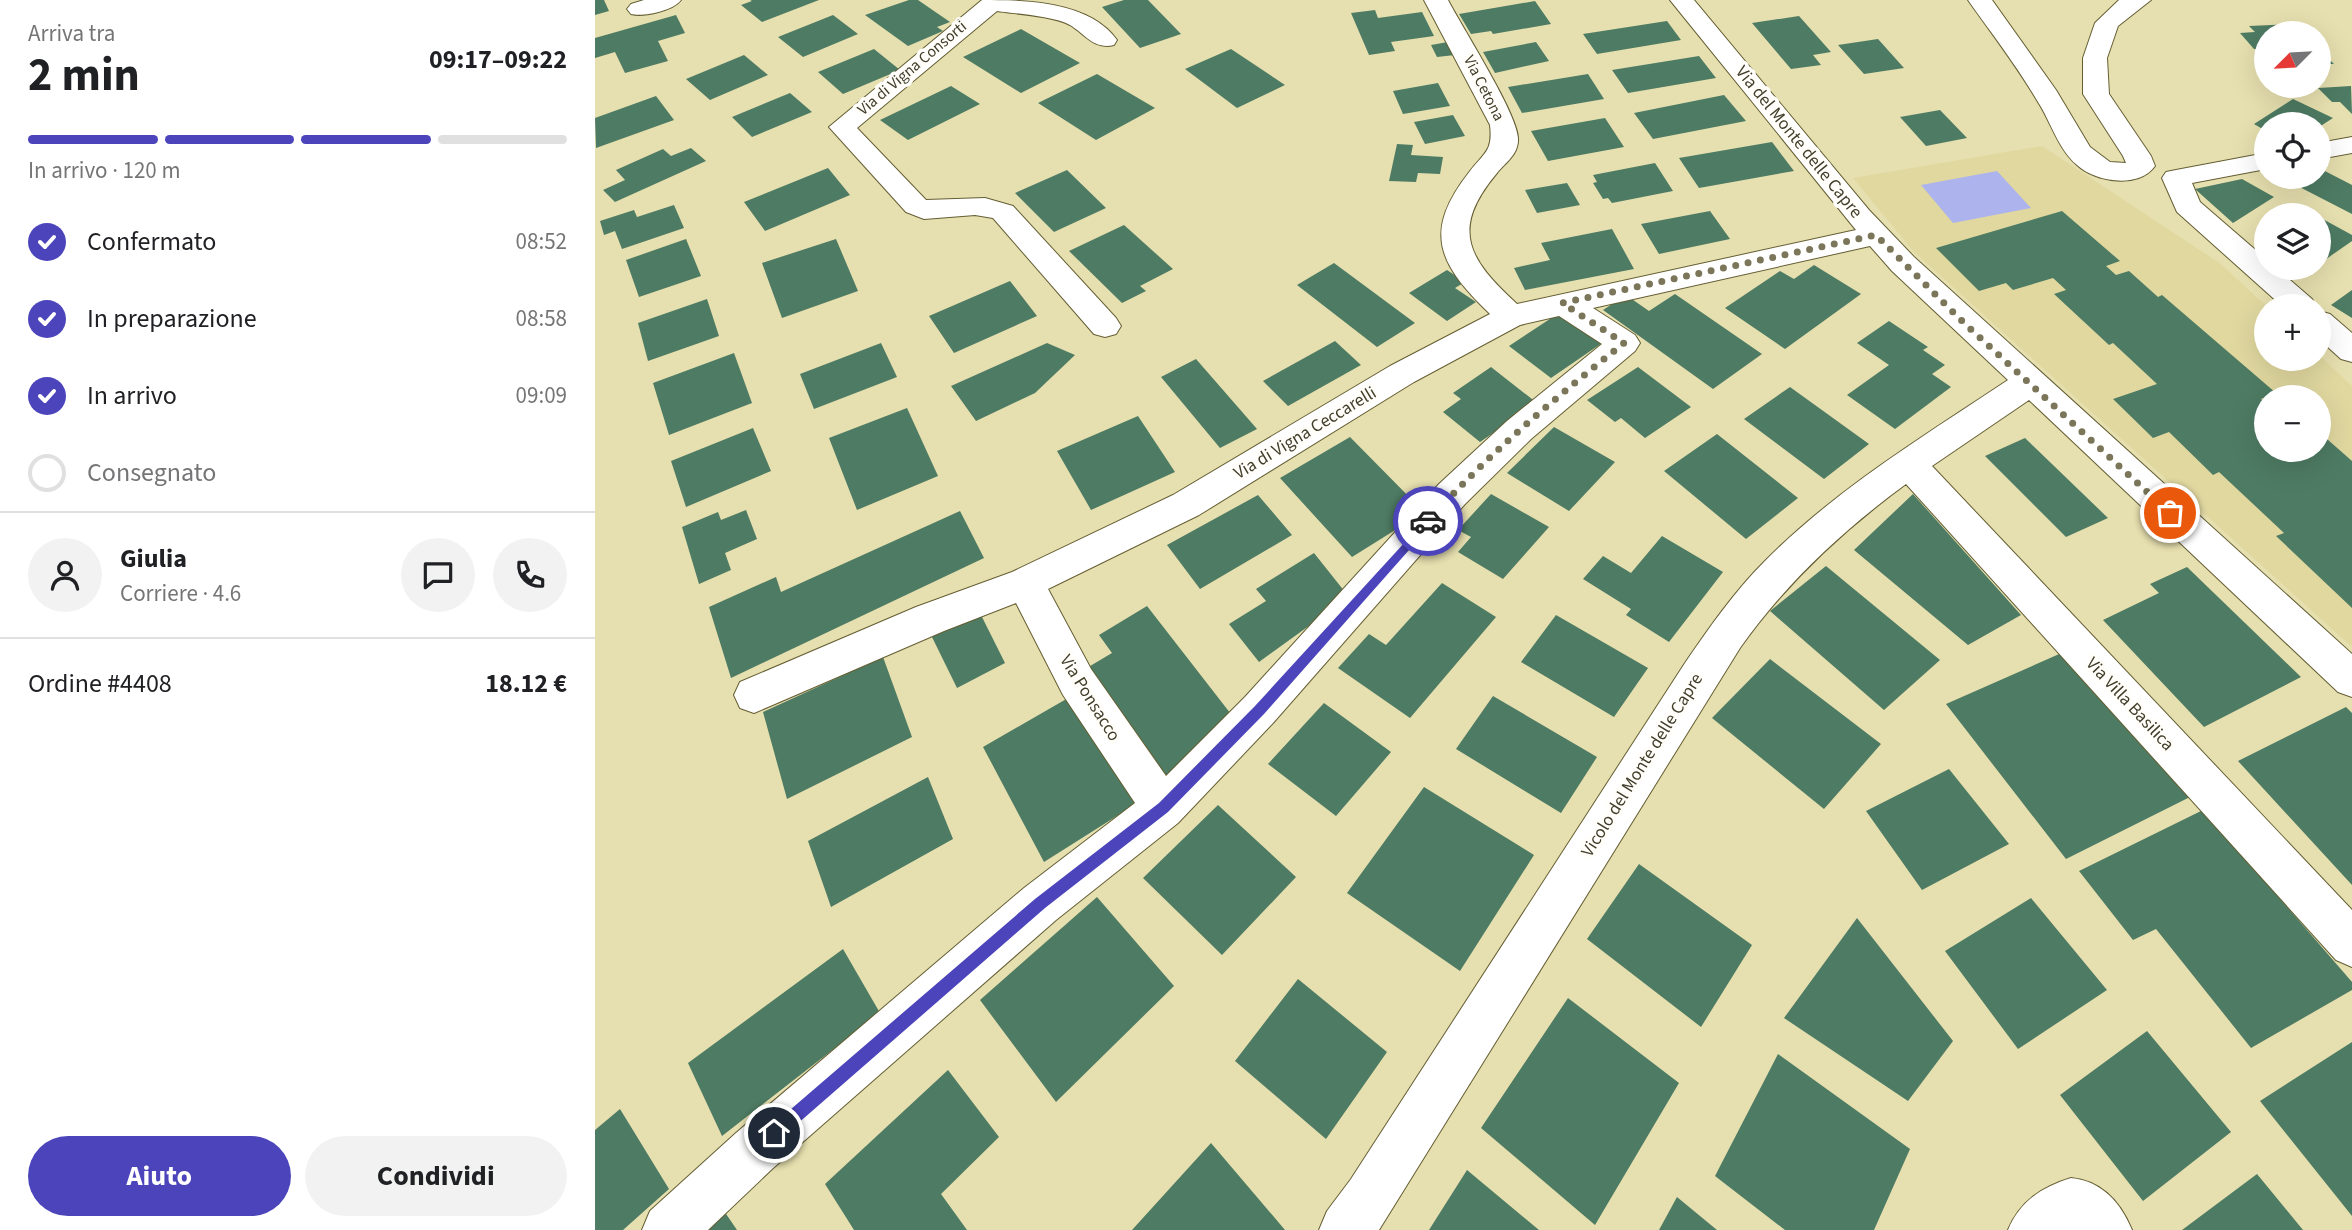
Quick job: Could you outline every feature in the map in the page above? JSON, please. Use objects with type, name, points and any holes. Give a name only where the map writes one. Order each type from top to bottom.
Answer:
[{"type":"street","points":[[639,9],[669,0]]},
{"type":"street","name":"Via Cetona","points":[[1436,0],[1483,84],[1505,134],[1503,151],[1491,161],[1469,191],[1458,216],[1455,243],[1480,285],[1511,316]]},
{"type":"street","name":"Via del Monte delle Capre","points":[[1682,0],[1876,235],[1933,294],[2352,679]]},
{"type":"street","points":[[1980,0],[2054,105],[2079,153],[2094,166],[2111,173],[2129,172],[2141,166],[2096,94],[2095,58],[2107,23],[2128,4],[2139,0]]},
{"type":"street","points":[[995,1],[1075,18],[1105,40]]},
{"type":"street","name":"Via di Vigna Consorti","points":[[995,1],[842,127],[916,206],[924,211],[984,206],[996,207],[1003,212],[1105,326]]},
{"type":"street","points":[[2331,149],[2352,145]]},
{"type":"street","points":[[2254,163],[2176,178],[2187,206],[2287,294]]},
{"type":"street","name":"Via di Vigna Ceccarelli","points":[[754,695],[930,619],[1025,583],[1187,506],[1402,374],[1511,316],[1876,235]]},
{"type":"street","points":[[669,1230],[754,1151],[1040,904],[1163,808],[1259,710],[1452,494],[1519,430],[1624,343],[1562,303]]},
{"type":"street","points":[[2331,333],[2352,351]]},
{"type":"street","name":"Vicolo del Monte delle Capre","points":[[1346,1230],[1370,1198],[1699,675],[1738,618],[1778,572],[1816,537],[1909,464],[2029,383]]},
{"type":"street","name":"Via Villa Basilica","points":[[1909,464],[2352,944]]},
{"type":"street","name":"Via Ponsacco","points":[[1025,583],[1077,682],[1163,808]]},
{"type":"street","points":[[2035,1230],[2063,1204],[2075,1202],[2091,1211],[2105,1230]]},
{"type":"shaded area","points":[[2042,146],[2221,264],[2254,295],[2254,371],[2331,371],[2331,366],[2352,386],[2352,647],[1913,251],[1853,178]]},
{"type":"shaded area","points":[[1997,171],[2031,208],[1953,223],[1921,185]]},
{"type":"building","points":[[595,0],[604,0],[609,11],[595,15]]},
{"type":"building","points":[[750,0],[819,0],[762,22],[741,5],[752,1]]},
{"type":"building","points":[[909,0],[918,0],[950,22],[937,27],[943,31],[908,46],[865,15]]},
{"type":"building","points":[[1124,0],[1148,0],[1181,34],[1140,48],[1102,7]]},
{"type":"building","points":[[1535,1],[1551,24],[1493,34],[1491,31],[1471,34],[1459,14]]},
{"type":"building","points":[[1375,10],[1378,18],[1422,12],[1434,36],[1391,42],[1395,51],[1369,55],[1351,13]]},
{"type":"building","points":[[676,15],[685,33],[658,41],[668,61],[625,73],[615,52],[595,58],[595,38]]},
{"type":"building","points":[[833,15],[858,34],[803,57],[778,37]]},
{"type":"building","points":[[1799,16],[1831,52],[1813,55],[1821,65],[1791,69],[1752,23]]},
{"type":"building","points":[[1667,21],[1681,40],[1597,54],[1583,34]]},
{"type":"building","points":[[1021,29],[1080,63],[1021,93],[963,57]]},
{"type":"building","points":[[2254,32],[2254,49],[2240,33]]},
{"type":"building","points":[[1878,39],[1904,68],[1864,74],[1838,45]]},
{"type":"building","points":[[1448,42],[1455,55],[1437,57],[1431,45]]},
{"type":"building","points":[[1536,42],[1549,61],[1495,73],[1483,52]]},
{"type":"building","points":[[874,49],[900,70],[843,94],[818,72]]},
{"type":"building","points":[[1231,49],[1285,85],[1237,108],[1185,69]]},
{"type":"building","points":[[744,55],[768,75],[710,100],[686,79]]},
{"type":"building","points":[[1699,56],[1716,78],[1628,93],[1612,70]]},
{"type":"building","points":[[1097,74],[1155,108],[1096,140],[1038,103]]},
{"type":"building","points":[[1588,74],[1604,99],[1522,113],[1508,87]]},
{"type":"building","points":[[1438,83],[1450,106],[1403,114],[1393,91]]},
{"type":"building","points":[[951,86],[980,104],[908,140],[880,120]]},
{"type":"building","points":[[2351,86],[2352,114],[2340,102],[2332,102],[2328,98],[2331,98],[2331,87]]},
{"type":"building","points":[[790,93],[812,112],[752,137],[732,117]]},
{"type":"building","points":[[1724,95],[1746,121],[1653,139],[1634,113]]},
{"type":"building","points":[[656,96],[674,120],[596,148],[595,118]]},
{"type":"building","points":[[2293,99],[2320,112],[2273,112]]},
{"type":"building","points":[[1940,110],[1967,138],[1926,146],[1900,117]]},
{"type":"building","points":[[1453,115],[1465,136],[1425,144],[1414,122]]},
{"type":"building","points":[[1605,118],[1624,147],[1548,161],[1531,131]]},
{"type":"building","points":[[1772,142],[1794,171],[1699,188],[1679,158]]},
{"type":"building","points":[[1397,144],[1413,145],[1411,155],[1443,157],[1440,174],[1418,173],[1416,182],[1389,181]]},
{"type":"building","points":[[691,148],[706,161],[615,202],[603,190],[625,180],[616,170],[663,149],[671,156]]},
{"type":"building","points":[[1655,163],[1673,191],[1612,203],[1608,198],[1603,199],[1593,183],[1597,182],[1593,175]]},
{"type":"building","points":[[828,168],[850,195],[765,231],[744,202]]},
{"type":"building","points":[[1067,170],[1106,208],[1054,232],[1015,193]]},
{"type":"building","points":[[2331,174],[2352,185],[2352,214],[2303,189],[2331,189]]},
{"type":"building","points":[[2242,179],[2254,186],[2254,189],[2260,189],[2274,197],[2265,203],[2254,203],[2254,210],[2233,223],[2195,189]]},
{"type":"building","points":[[1567,183],[1580,205],[1537,213],[1525,190]]},
{"type":"building","points":[[674,205],[684,228],[622,249],[615,231],[604,235],[600,221],[634,210],[637,217]]},
{"type":"building","points":[[1710,211],[1730,239],[1659,254],[1641,224]]},
{"type":"building","points":[[2062,211],[2120,261],[2106,266],[2116,275],[2129,271],[2158,297],[2162,295],[2267,385],[2254,385],[2254,462],[2331,462],[2331,443],[2352,461],[2352,608],[2276,536],[2284,533],[2219,472],[2213,475],[2169,432],[2153,438],[2113,399],[2157,384],[2113,343],[2109,345],[2054,294],[2066,290],[2053,278],[2013,290],[2006,283],[1979,291],[1936,248]]},
{"type":"building","points":[[2331,224],[2352,235],[2352,241],[2331,256]]},
{"type":"building","points":[[1124,225],[1173,269],[1140,286],[1146,291],[1122,303],[1069,251]]},
{"type":"building","points":[[1612,229],[1634,269],[1525,290],[1514,268],[1550,260],[1541,243]]},
{"type":"building","points":[[686,239],[701,276],[639,297],[626,260]]},
{"type":"building","points":[[836,239],[858,291],[782,318],[762,263]]},
{"type":"building","points":[[1334,263],[1415,323],[1377,347],[1297,285]]},
{"type":"building","points":[[1814,265],[1861,294],[1785,349],[1725,308],[1780,271],[1794,279]]},
{"type":"building","points":[[1447,270],[1465,282],[1455,288],[1476,302],[1447,321],[1409,293]]},
{"type":"building","points":[[1010,281],[1037,316],[954,353],[929,316]]},
{"type":"building","points":[[2352,290],[2352,318],[2331,305]]},
{"type":"building","points":[[1675,294],[1762,354],[1713,389],[1603,310],[1626,295],[1649,311]]},
{"type":"building","points":[[707,299],[719,336],[648,361],[638,323]]},
{"type":"building","points":[[1562,311],[1605,341],[1551,378],[1509,346]]},
{"type":"building","points":[[1889,321],[1928,347],[1923,350],[1945,365],[1932,374],[1951,387],[1895,429],[1847,395],[1889,365],[1857,343]]},
{"type":"building","points":[[1335,341],[1361,365],[1288,406],[1263,381]]},
{"type":"building","points":[[881,343],[897,377],[814,409],[800,374]]},
{"type":"building","points":[[1047,343],[1075,355],[1035,393],[976,421],[951,386]]},
{"type":"building","points":[[734,353],[752,403],[669,435],[653,383]]},
{"type":"building","points":[[1196,359],[1257,429],[1220,448],[1161,377]]},
{"type":"building","points":[[1491,367],[1537,403],[1480,442],[1443,412],[1461,399],[1453,393]]},
{"type":"building","points":[[1638,367],[1691,407],[1645,438],[1621,418],[1615,422],[1587,400]]},
{"type":"building","points":[[1790,387],[1869,444],[1824,479],[1744,419]]},
{"type":"building","points":[[907,408],[938,476],[857,510],[829,438]]},
{"type":"building","points":[[1138,416],[1175,472],[1091,510],[1057,451]]},
{"type":"building","points":[[1554,427],[1615,462],[1569,511],[1507,473]]},
{"type":"building","points":[[753,428],[771,471],[686,507],[671,461]]},
{"type":"building","points":[[1717,434],[1798,498],[1746,539],[1664,471]]},
{"type":"building","points":[[1350,437],[1424,512],[1352,557],[1280,478]]},
{"type":"building","points":[[2025,438],[2108,518],[2066,537],[1985,456]]},
{"type":"building","points":[[1491,494],[1549,527],[1503,579],[1458,552],[1471,537],[1458,530]]},
{"type":"building","points":[[1913,494],[2021,615],[1968,645],[1854,550]]},
{"type":"building","points":[[1258,495],[1292,535],[1200,589],[1167,545]]},
{"type":"building","points":[[746,510],[757,539],[725,553],[731,570],[699,584],[682,527],[718,512],[721,520]]},
{"type":"building","points":[[960,511],[984,558],[731,678],[709,607],[776,577],[781,592]]},
{"type":"building","points":[[1662,536],[1723,572],[1669,642],[1626,615],[1631,609],[1583,579],[1603,556],[1631,573]]},
{"type":"building","points":[[1314,553],[1349,597],[1259,662],[1229,624],[1266,601],[1256,589]]},
{"type":"building","points":[[1826,566],[1940,660],[1884,710],[1770,611]]},
{"type":"building","points":[[2187,567],[2301,677],[2204,727],[2103,620],[2159,593],[2150,584]]},
{"type":"building","points":[[1442,583],[1496,617],[1410,718],[1338,668],[1369,634],[1386,645]]},
{"type":"building","points":[[1147,606],[1241,727],[1158,784],[1080,672],[1112,653],[1099,635]]},
{"type":"building","points":[[979,611],[1005,663],[957,688],[931,635]]},
{"type":"building","points":[[1556,615],[1648,668],[1614,717],[1521,662]]},
{"type":"building","points":[[2066,651],[2192,796],[2066,859],[1946,704]]},
{"type":"building","points":[[883,657],[912,737],[787,799],[763,712]]},
{"type":"building","points":[[1770,659],[1881,744],[1824,809],[1712,718]]},
{"type":"building","points":[[1075,694],[1139,802],[1044,862],[983,747]]},
{"type":"building","points":[[1493,696],[1597,757],[1561,813],[1456,749]]},
{"type":"building","points":[[1324,703],[1391,752],[1336,816],[1268,764]]},
{"type":"building","points":[[2346,707],[2352,713],[2352,885],[2238,761]]},
{"type":"building","points":[[1949,769],[2009,844],[1922,890],[1866,811]]},
{"type":"building","points":[[928,777],[953,839],[831,907],[808,841]]},
{"type":"building","points":[[1424,787],[1534,855],[1460,971],[1347,893]]},
{"type":"building","points":[[1218,805],[1296,877],[1222,955],[1143,878]]},
{"type":"building","points":[[2203,810],[2352,982],[2352,990],[2251,1048],[2156,929],[2133,940],[2079,871]]},
{"type":"building","points":[[1639,864],[1752,945],[1701,1027],[1587,939]]},
{"type":"building","points":[[1097,897],[1174,986],[1056,1102],[980,1000]]},
{"type":"building","points":[[2031,898],[2107,990],[2018,1049],[1945,951]]},
{"type":"building","points":[[1857,918],[1953,1041],[1908,1101],[1784,1018]]},
{"type":"building","points":[[843,949],[880,1013],[722,1136],[688,1063]]},
{"type":"building","points":[[1298,979],[1387,1052],[1326,1139],[1235,1061]]},
{"type":"building","points":[[1568,998],[1679,1083],[1595,1225],[1481,1128]]},
{"type":"building","points":[[2147,1031],[2231,1132],[2143,1201],[2060,1095]]},
{"type":"building","points":[[2352,1042],[2352,1216],[2260,1101]]},
{"type":"building","points":[[1778,1054],[1910,1149],[1874,1230],[1785,1230],[1715,1176]]},
{"type":"building","points":[[948,1070],[999,1137],[941,1194],[967,1230],[854,1230],[825,1184]]},
{"type":"building","points":[[620,1109],[669,1189],[623,1230],[595,1230],[595,1130]]},
{"type":"building","points":[[1211,1143],[1285,1230],[1132,1230]]},
{"type":"building","points":[[1467,1170],[1539,1230],[1429,1230]]},
{"type":"building","points":[[2257,1174],[2303,1230],[2182,1230]]},
{"type":"building","points":[[1677,1197],[1717,1230],[1659,1230]]},
{"type":"building","points":[[722,1208],[737,1230],[699,1230]]},
{"type":"way so far","points":[[1428,521],[1452,494],[1519,430],[1624,343],[1562,303],[1876,235],[1963,322],[2170,513]]},
{"type":"route","points":[[774,1133],[1040,904],[1163,808],[1259,710],[1428,521]]}]
